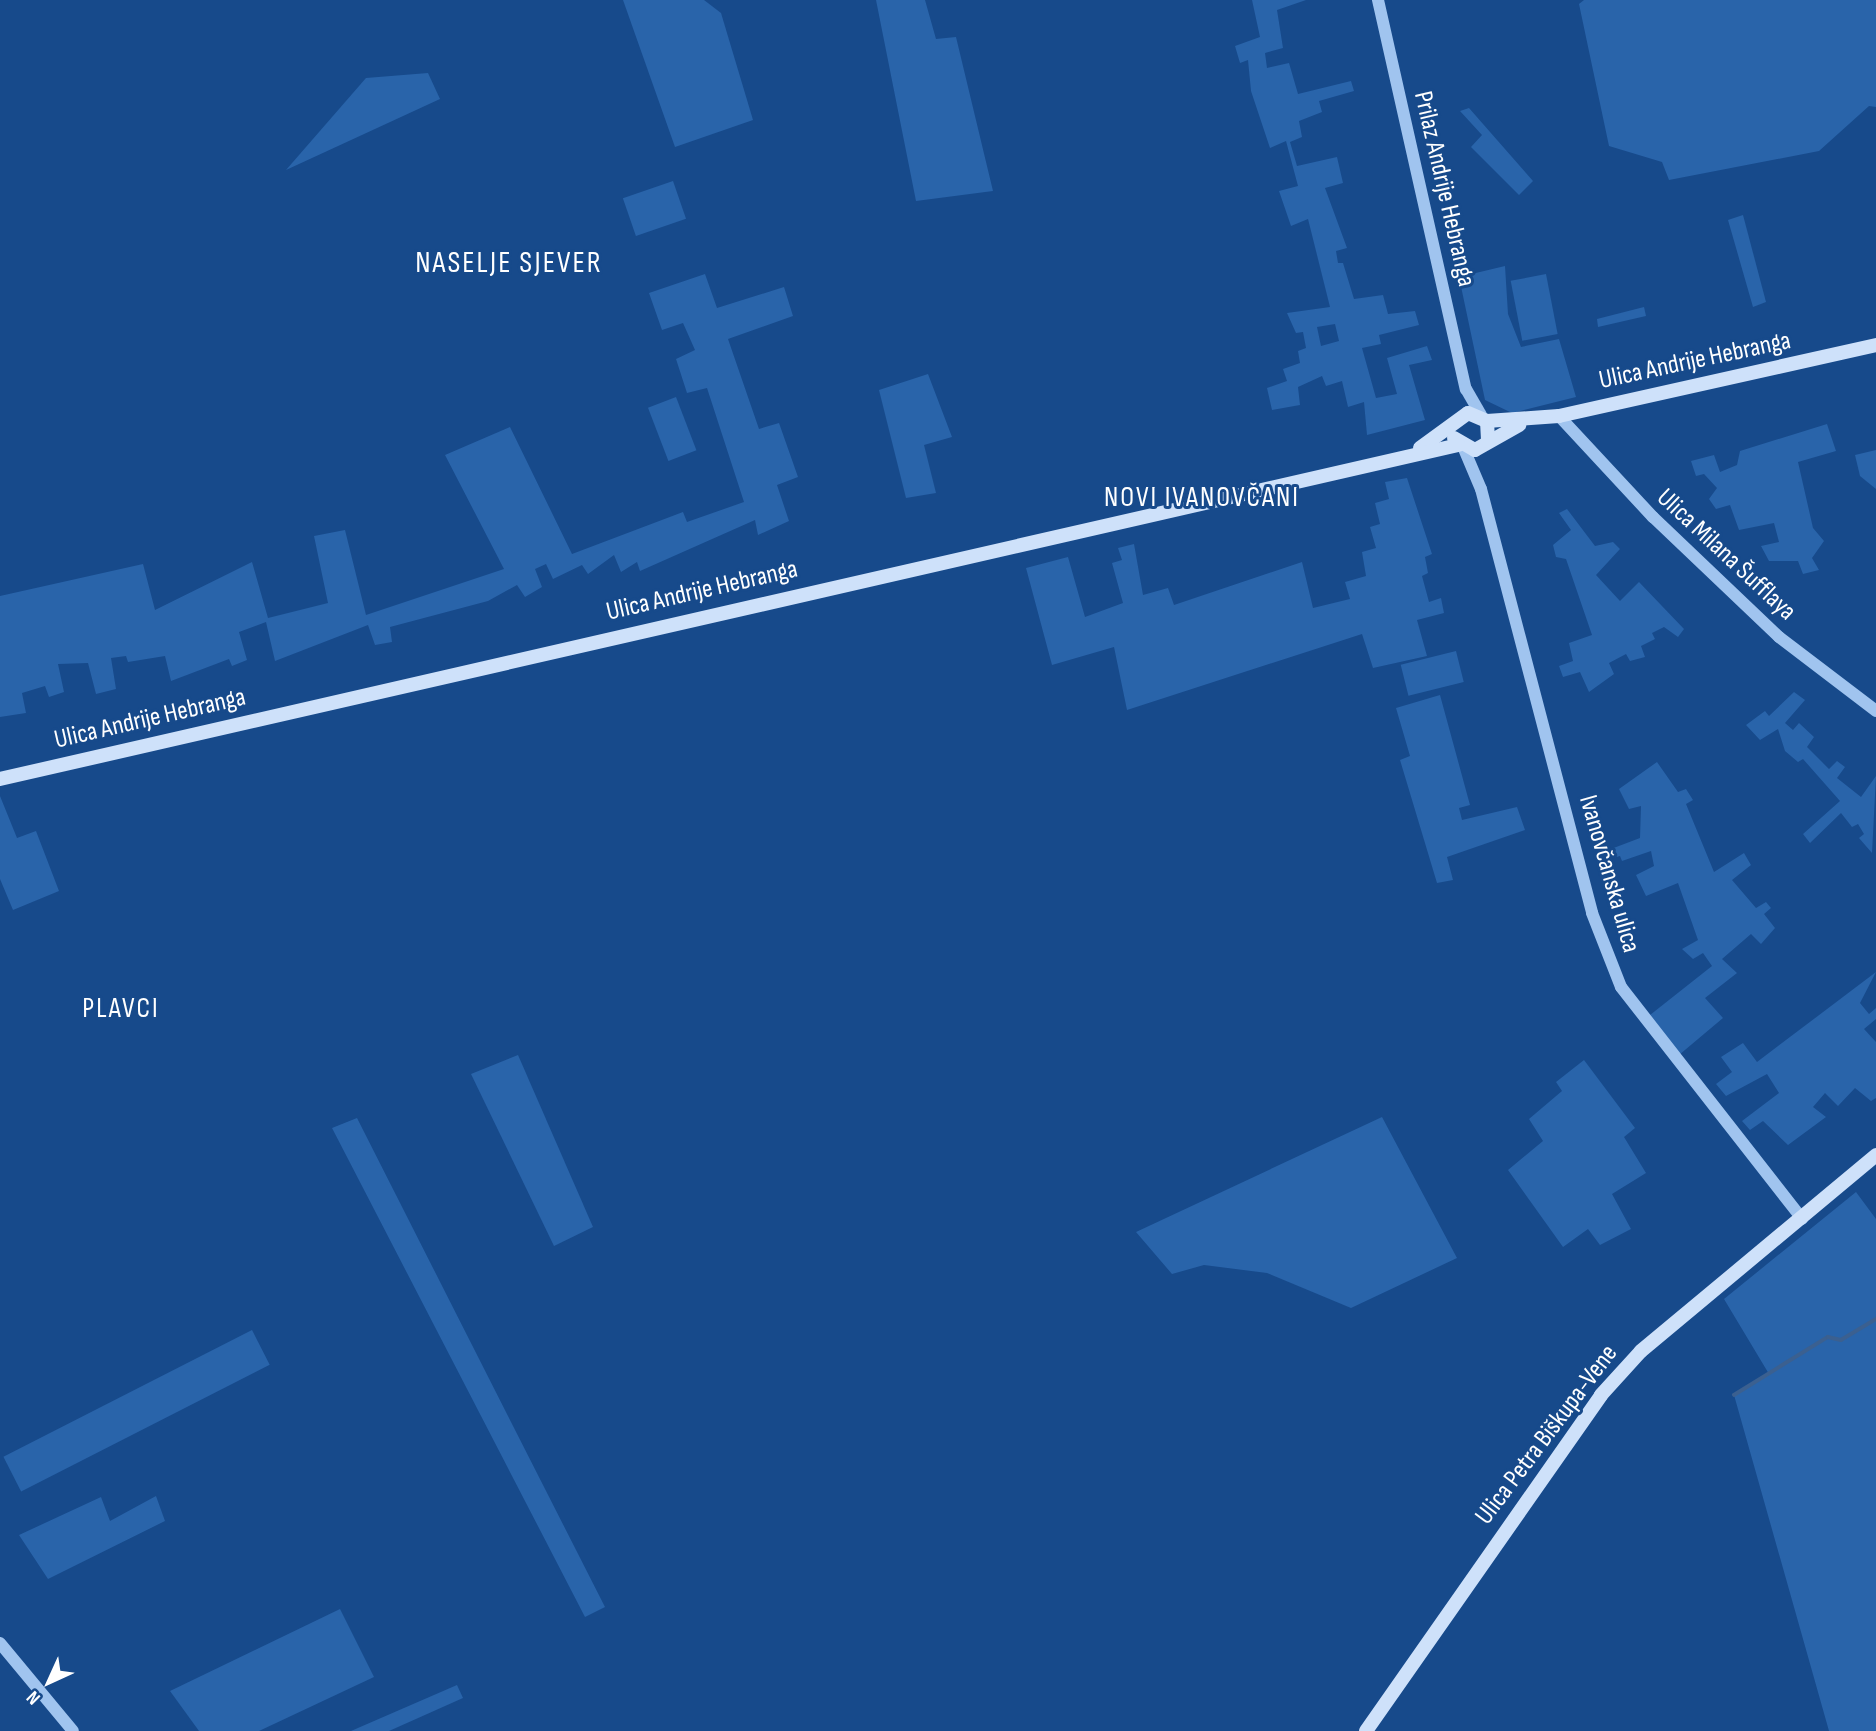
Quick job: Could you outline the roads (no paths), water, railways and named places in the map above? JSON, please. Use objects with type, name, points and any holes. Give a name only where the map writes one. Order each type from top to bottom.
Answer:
[{"type":"main road","name":"Ulica Andrije Hebranga","points":[[0,779],[1415,451],[1484,445],[1524,423],[1876,345]]},
{"type":"main road","name":"Ulica Andrije Hebranga","points":[[1415,451],[1456,421],[1484,418],[1524,423]]},
{"type":"main road","points":[[1484,418],[1484,445]]},
{"type":"main road","points":[[1456,421],[1461,447]]},
{"type":"main road","name":"Ulica Petra Biškupa-Vene","points":[[1366,1731],[1601,1395],[1641,1351],[1876,1155]]},
{"type":"street","name":"Prilaz Andrije Hebranga","points":[[1378,0],[1466,389],[1484,418]]},
{"type":"street","name":"Prilaz Andrije Hebranga","points":[[1456,421],[1466,389]]},
{"type":"street","name":"Ulica Milana Šufflaya","points":[[1559,416],[1653,517],[1779,637],[1876,711]]},
{"type":"street","name":"Ivanovčanska ulica","points":[[1481,489],[1484,445]]},
{"type":"street","name":"Ivanovčanska ulica","points":[[1461,447],[1481,489],[1592,913],[1621,988],[1802,1219]]},
{"type":"street","points":[[0,1643],[73,1731]]},
{"type":"waterway","points":[[1734,1395],[1828,1337],[1841,1340],[1876,1319]]},
{"type":"district","name":"NASELJE SJEVER","points":[[509,263]]},
{"type":"district","name":"NOVI IVANOVČANI","points":[[1202,498]]},
{"type":"district","name":"PLAVCI","points":[[121,1009]]}]
